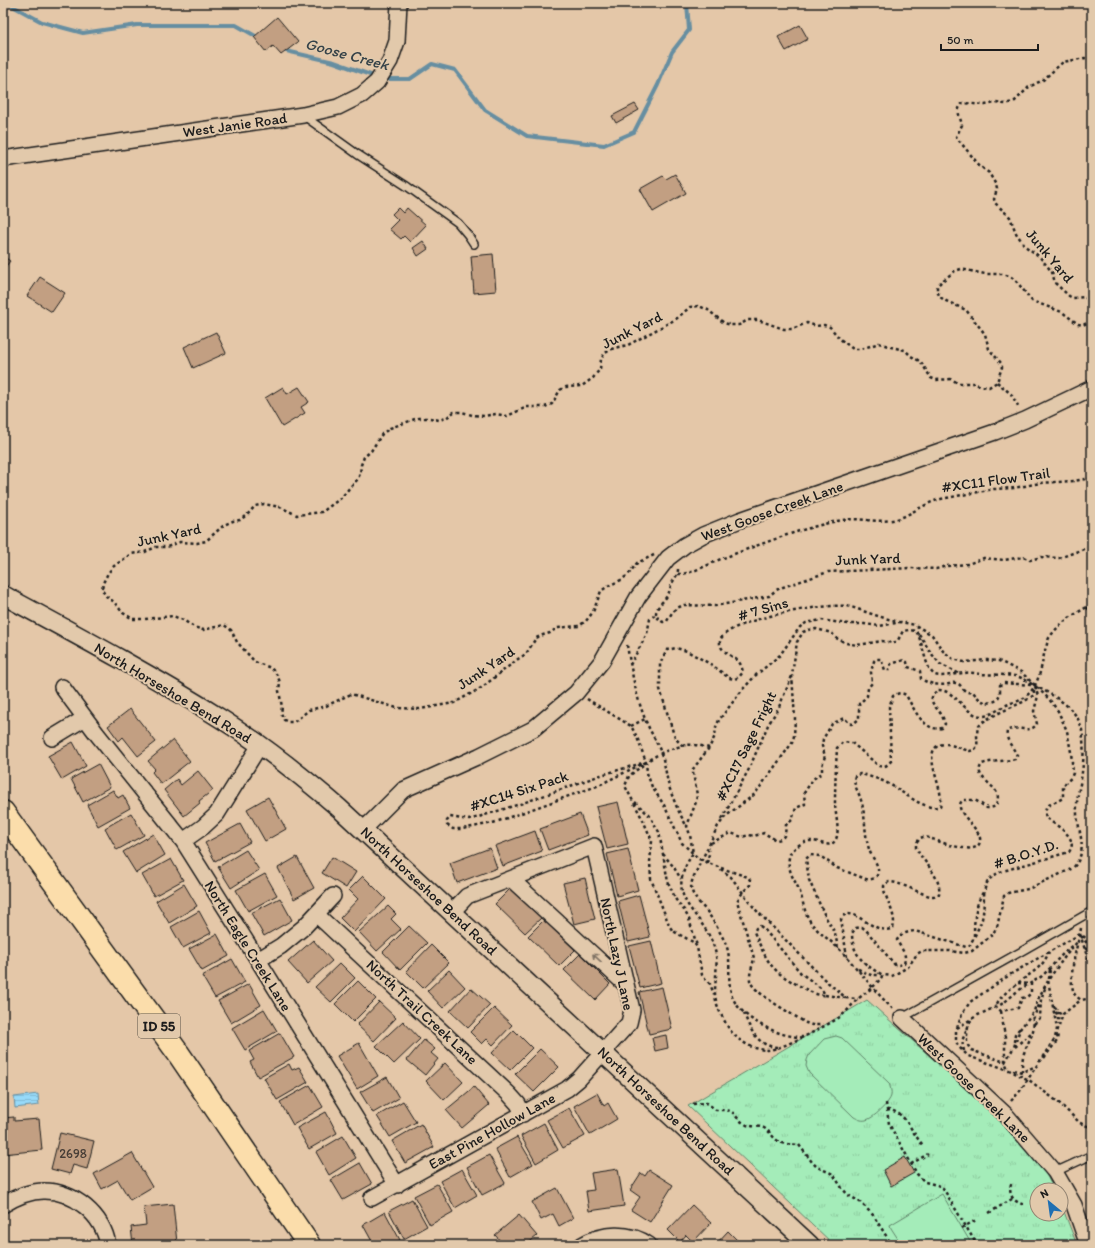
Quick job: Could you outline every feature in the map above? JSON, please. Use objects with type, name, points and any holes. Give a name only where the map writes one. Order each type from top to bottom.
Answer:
[{"type":"highway","name":"ID 55","points":[[3,812],[178,1053],[309,1245]]},
{"type":"street","name":"West Janie Road","points":[[3,159],[303,115],[338,107],[362,95],[377,82],[390,61],[397,41],[399,3]]},
{"type":"street","name":"West Goose Creek Lane","points":[[363,830],[403,790],[480,756],[533,729],[576,693],[602,661],[638,597],[668,558],[685,545],[702,535],[740,520],[995,432],[1025,420],[1092,388]]},
{"type":"street","name":"North Horseshoe Bend Road","points":[[3,595],[184,697],[260,745],[298,773],[339,808],[452,912],[810,1245]]},
{"type":"street","name":"North Eagle Creek Lane","points":[[62,687],[183,841],[397,1185]]},
{"type":"street","points":[[52,738],[85,718]]},
{"type":"street","points":[[183,841],[203,827],[217,814],[260,745]]},
{"type":"street","name":"North Lazy J Lane","points":[[511,879],[594,846],[632,1010],[629,1023],[603,1052]]},
{"type":"street","points":[[452,912],[467,896],[511,879],[626,985]]},
{"type":"street","points":[[258,960],[281,946],[333,896]]},
{"type":"street","name":"North Trail Creek Lane","points":[[316,914],[509,1094],[518,1104],[523,1114]]},
{"type":"street","name":"West Goose Creek Lane","points":[[902,1018],[1002,1111],[1055,1172],[1074,1205],[1088,1245]]},
{"type":"street","name":"East Pine Hollow Lane","points":[[372,1198],[567,1089],[579,1079],[603,1052]]},
{"type":"street","points":[[3,1205],[15,1198],[43,1191],[62,1194],[80,1202],[92,1213],[101,1226],[108,1245]]},
{"type":"street","points":[[582,1245],[600,1237],[624,1235],[644,1241],[649,1245]]},
{"type":"lane","points":[[303,115],[458,223],[474,244]]},
{"type":"lane","points":[[902,1018],[1089,912]]},
{"type":"lane","points":[[1055,1172],[1092,1155]]},
{"type":"path","name":"Junk Yard","points":[[668,558],[660,552],[637,563],[628,575],[602,591],[593,612],[586,621],[579,626],[558,628],[550,633],[536,638],[526,654],[481,688],[454,703],[420,709],[397,708],[351,694],[326,706],[309,710],[294,722],[284,720],[281,713],[282,707],[279,691],[280,682],[277,675],[271,668],[255,662],[237,642],[231,630],[224,625],[203,630],[173,616],[133,619],[123,613],[102,590],[103,583],[108,573],[114,566],[131,554],[145,552],[156,547],[168,547],[180,542],[197,543],[206,541],[224,525],[240,520],[255,506],[264,504],[280,507],[297,515],[322,512],[341,498],[358,480],[364,457],[371,451],[382,434],[390,428],[418,418],[439,420],[446,418],[454,412],[484,416],[496,414],[507,416],[527,407],[545,407],[552,404],[560,390],[566,387],[582,386],[593,378],[600,369],[600,359],[605,353],[614,348],[635,342],[676,319],[690,307],[699,306],[708,310],[724,323],[731,325],[739,325],[748,320],[758,320],[784,329],[792,329],[807,323],[816,326],[824,325],[830,327],[840,339],[853,349],[861,349],[879,343],[905,350],[921,362],[931,378],[936,380],[951,379],[958,383],[973,383],[989,387],[997,382],[1000,377],[1001,363],[989,349],[984,334],[966,310],[946,301],[940,297],[937,291],[937,286],[955,271],[961,269],[985,274],[1002,274],[1010,276],[1017,282],[1032,301],[1062,312],[1078,324],[1083,325],[1089,322],[1092,314],[1088,299],[1084,297],[1073,298],[1055,284],[1052,272],[1039,256],[1025,246],[1016,233],[1010,217],[995,203],[994,199],[997,189],[989,173],[970,154],[965,145],[956,137],[962,125],[958,110],[959,106],[962,103],[985,105],[995,103],[1006,104],[1015,101],[1029,87],[1043,80],[1063,62],[1085,58],[1092,59]]},
{"type":"path","points":[[997,382],[1011,394],[1025,420]]},
{"type":"path","name":"#XC11 Flow Trail","points":[[656,614],[657,607],[669,592],[671,585],[678,574],[685,574],[722,558],[802,530],[843,520],[896,520],[933,501],[941,499],[994,489],[1014,488],[1040,483],[1074,482],[1092,478]]},
{"type":"path","name":"Junk Yard","points":[[656,614],[659,620],[663,622],[673,611],[684,605],[715,606],[769,596],[776,590],[783,587],[828,572],[911,568],[936,569],[947,566],[968,564],[984,558],[1004,560],[1023,557],[1030,560],[1041,557],[1059,558],[1092,546]]},
{"type":"path","points":[[838,948],[835,933],[825,916],[809,880],[806,859],[810,855],[820,856],[837,868],[866,879],[871,880],[878,874],[877,866],[868,846],[862,802],[854,782],[855,776],[860,774],[887,782],[899,792],[926,806],[932,808],[940,806],[942,803],[932,762],[933,752],[937,747],[946,744],[970,751],[974,750],[977,747],[977,733],[981,723],[1028,700],[1034,695],[1035,686],[1041,671],[1042,661],[1048,640],[1066,620],[1092,604]]},
{"type":"path","name":"# 7 Sins","points":[[683,746],[676,739],[673,732],[660,689],[660,664],[667,650],[676,648],[687,651],[712,665],[730,678],[735,679],[743,672],[741,666],[738,661],[721,646],[720,641],[723,635],[752,621],[833,605],[847,606],[901,622]]},
{"type":"path","points":[[1087,607],[1092,614]]},
{"type":"path","points":[[630,665],[647,634],[650,618],[656,614]]},
{"type":"path","points":[[687,826],[697,795],[693,773],[694,769],[709,748],[720,720],[756,675],[780,655],[787,647],[795,632],[806,623],[821,620],[848,624],[880,626],[901,622],[915,625],[928,631],[943,652],[953,659],[964,662],[987,660],[999,661],[1021,672],[1035,686],[1038,696],[1034,711],[1037,724],[1034,728],[1029,730],[1013,728],[1007,731],[1006,736],[1008,742],[1015,750],[1017,756],[1015,759],[1007,762],[989,762],[982,764],[979,768],[980,774],[994,788],[998,796],[997,803],[993,808],[987,808],[975,800],[963,800],[960,802],[959,806],[960,811],[969,820],[978,833],[980,839],[979,844],[969,849],[944,844],[925,837],[920,838],[916,844],[916,848],[935,876],[940,888],[939,894],[930,896],[900,885],[890,882],[887,883],[884,886],[884,890],[894,918],[893,928],[889,931],[883,930],[863,921],[851,913],[847,913],[841,919],[847,958]]},
{"type":"path","points":[[624,623],[630,665],[637,694],[645,719],[661,753],[669,784],[681,817],[687,826],[690,835],[693,853],[686,865],[681,879]]},
{"type":"path","name":"#XC17 Sage Fright","points":[[718,826],[726,816],[756,794],[792,743],[796,719],[792,676],[796,642],[803,632],[816,629],[832,634],[836,638],[846,643],[857,645],[882,641],[894,642],[898,640],[903,631],[916,631]]},
{"type":"path","points":[[916,631],[940,664],[959,673]]},
{"type":"path","points":[[856,968],[870,975],[892,976],[908,967],[917,954],[922,951],[950,951],[964,953],[972,951],[992,935],[997,927],[1004,896],[1008,893],[1028,889],[1073,868],[1081,855],[1083,843],[1077,818],[1077,804],[1083,771],[1082,730],[1080,723],[1070,709],[1057,698],[1020,677],[966,672],[942,676],[935,675],[930,671],[916,631]]},
{"type":"path","points":[[710,843],[731,833],[742,837],[749,835],[754,836],[761,833],[776,840],[783,838],[785,835],[786,825],[792,820],[796,808],[805,804],[804,793],[813,779],[822,774],[822,766],[825,756],[822,742],[829,728],[832,724],[844,718],[851,724],[854,724],[859,718],[859,704],[867,696],[868,688],[872,683],[871,672],[876,659],[881,659],[885,670],[887,671],[894,662],[904,660],[907,662],[908,666],[920,671],[921,679],[926,682],[943,685],[954,682],[959,684],[964,691],[969,693],[973,692],[981,700],[991,704],[997,700],[1000,694],[1000,685],[1003,683],[1035,686]]},
{"type":"path","name":"#XC17 Sage Fright","points":[[792,676],[779,707],[768,725],[749,769],[718,826],[691,884],[692,891],[708,913],[726,944],[729,956],[732,996],[737,1006],[743,1013],[780,1034],[803,1037]]},
{"type":"path","points":[[902,1018],[882,998],[838,948],[809,920],[800,892],[790,871],[790,853],[799,845],[808,841],[827,845],[832,844],[836,840],[835,803],[837,748],[843,742],[852,743],[879,766],[884,767],[891,761],[889,707],[893,696],[897,693],[906,695],[919,717],[932,728],[938,729],[942,728],[944,724],[941,714],[934,707],[931,698],[932,694],[938,690],[948,691],[962,705],[978,716],[985,716],[1009,703],[1020,700],[1028,695],[1035,686]]},
{"type":"path","name":"# B.O.Y.D.","points":[[973,939],[976,909],[979,898],[988,880],[994,874],[1069,852],[1072,849],[1068,835],[1063,829],[1046,818],[1044,812],[1050,804],[1063,798],[1066,782],[1071,778],[1073,773],[1072,752],[1067,731],[1058,711],[1049,699],[1035,686]]},
{"type":"path","points":[[576,693],[631,726],[637,737],[646,762],[647,773],[652,787],[664,805],[682,843],[699,859],[748,877],[750,880],[750,885],[742,892],[737,901],[754,958],[753,967],[750,974],[751,983],[760,994],[806,1023],[812,1025],[825,1025]]},
{"type":"path","points":[[631,726],[645,719]]},
{"type":"path","points":[[698,947],[693,942],[673,931],[670,927],[651,879],[650,862],[652,842],[625,786],[629,776],[656,754],[687,745],[699,745],[709,748]]},
{"type":"path","name":"#XC14 Six Pack","points":[[646,762],[597,786],[493,823],[462,830],[453,829],[447,825],[447,821],[450,817],[470,820],[601,775],[646,762]]},
{"type":"path","points":[[633,800],[650,816],[659,832],[668,882],[676,900],[689,919],[698,947],[702,975],[710,984],[719,1010],[729,1028],[740,1040],[751,1047],[769,1050],[803,1037],[840,1017],[858,999],[874,988],[883,975]]},
{"type":"path","name":"#XC17 Sage Fright","points":[[707,863],[709,854],[708,849]]},
{"type":"path","points":[[663,853],[681,879],[684,899],[707,933],[714,947],[716,956],[714,994]]},
{"type":"path","points":[[718,867],[731,877],[755,909],[824,979],[846,998]]},
{"type":"path","name":"# B.O.Y.D.","points":[[973,939],[981,920],[984,904],[984,890]]},
{"type":"path","points":[[1081,1000],[1075,996],[1072,990],[1074,953],[1089,912]]},
{"type":"path","points":[[825,995],[822,989],[805,978],[764,929],[760,926],[756,928],[754,932],[767,960],[773,968],[786,979],[810,992],[821,996],[825,995],[858,999]]},
{"type":"path","points":[[883,975],[869,968],[860,959],[852,941],[852,933],[856,928],[866,930],[895,965],[899,965],[904,962],[906,958],[897,940],[901,935],[908,932],[915,931],[966,947],[970,945],[973,939]]},
{"type":"path","points":[[1080,934],[1091,946]]},
{"type":"path","points":[[1080,934],[1091,946]]},
{"type":"path","points":[[1080,934],[1084,948],[1092,965]]},
{"type":"path","points":[[1048,980],[1058,1034],[1057,1041],[1036,1066],[1022,1072],[1007,1069],[968,1056],[956,1042],[957,1028],[962,1014],[970,1002],[1011,974],[1080,934]]},
{"type":"path","points":[[957,1028],[971,1021],[978,1015],[1000,1006],[1018,991],[1030,986],[1078,941]]},
{"type":"path","points":[[1021,1076],[1023,1055],[1033,1032],[1034,1024],[1032,1017],[1044,988],[1048,980],[1078,941]]},
{"type":"path","points":[[1084,948],[1092,954]]},
{"type":"path","points":[[996,1008],[996,1005],[1006,993],[1042,964],[1050,951]]},
{"type":"path","points":[[1014,1047],[1015,1034],[1018,1029],[1032,1017],[1041,999],[1048,980],[1050,967]]},
{"type":"path","points":[[1018,983],[1030,986]]},
{"type":"path","points":[[996,1008],[1001,1011],[1018,1008],[1022,998],[1031,993],[1030,986]]},
{"type":"path","points":[[1057,1028],[1063,1014],[1067,1009],[1081,1000],[1092,998]]},
{"type":"path","points":[[1034,1024],[1040,1018],[1041,999]]},
{"type":"path","points":[[1002,1111],[1020,1091],[1055,1038],[1058,1017],[1052,1002]]},
{"type":"path","points":[[1054,1006],[1060,1014],[1061,1019]]},
{"type":"path","points":[[1001,1011],[1005,1037],[1005,1062],[1007,1069],[1027,1079],[1058,1102],[1080,1123],[1092,1128]]},
{"type":"path","points":[[743,1013],[754,1035],[763,1043],[771,1047],[780,1047]]},
{"type":"path","points":[[965,1053],[962,1041],[971,1021]]},
{"type":"path","points":[[1005,1062],[1014,1047],[1020,1029],[1023,1025]]},
{"type":"path","points":[[1014,1047],[1033,1032]]},
{"type":"path","points":[[966,1034],[968,1047],[971,1050],[1005,1062]]},
{"type":"path","points":[[693,1104],[707,1103],[716,1110],[727,1109],[732,1111],[747,1126],[761,1127],[768,1130],[777,1141],[799,1145],[817,1167],[833,1174],[848,1195],[860,1202],[873,1215],[892,1245]]},
{"type":"path","points":[[886,1103],[889,1124],[911,1164],[922,1180],[928,1184],[937,1185],[943,1188],[977,1245]]},
{"type":"path","points":[[887,1110],[895,1111],[901,1115],[907,1122],[917,1140],[924,1146]]},
{"type":"path","points":[[911,1164],[928,1154]]},
{"type":"path","points":[[1011,1184],[1010,1190],[1012,1199],[1025,1205]]},
{"type":"path","points":[[989,1213],[1012,1199]]},
{"type":"path","points":[[962,1228],[976,1220]]},
{"type":"green space","points":[[867,1000],[1008,1126],[1045,1172],[1050,1182],[1029,1182],[1029,1222],[1068,1222],[1077,1245],[834,1245],[688,1106]]},
{"type":"green space","points":[[836,1036],[842,1038],[889,1083],[891,1092],[890,1099],[881,1110],[869,1119],[860,1120],[854,1117],[809,1073],[806,1066],[809,1055],[824,1039]]},
{"type":"green space","points":[[942,1194],[972,1245],[902,1245],[890,1225]]},
{"type":"water","points":[[38,1094],[39,1105],[15,1108],[14,1097]]},
{"type":"building","points":[[277,17],[298,42],[281,55],[273,46],[266,52],[254,37]]},
{"type":"building","points":[[800,25],[808,39],[786,51],[778,37]]},
{"type":"building","points":[[635,104],[639,110],[616,123],[612,116]]},
{"type":"building","points":[[675,174],[686,193],[653,212],[640,189],[663,176],[666,179]]},
{"type":"building","points":[[398,208],[403,213],[407,208],[426,225],[410,242],[404,236],[401,239],[389,229],[398,220],[392,214]]},
{"type":"building","points":[[423,241],[428,249],[418,256],[413,248]]},
{"type":"building","points":[[493,254],[496,291],[474,293],[471,256]]},
{"type":"building","points":[[3,256],[10,261],[3,270]]},
{"type":"building","points":[[40,277],[65,293],[52,312],[27,296]]},
{"type":"building","points":[[216,332],[226,353],[193,368],[184,347]]},
{"type":"building","points":[[283,387],[287,394],[299,387],[309,402],[301,407],[305,413],[282,427],[265,398]]},
{"type":"building","points":[[130,709],[156,742],[138,756],[123,737],[119,741],[108,726]]},
{"type":"building","points":[[173,740],[190,761],[161,784],[152,772],[155,769],[148,761]]},
{"type":"building","points":[[73,742],[86,766],[62,780],[48,756]]},
{"type":"building","points":[[98,764],[110,787],[83,802],[71,779]]},
{"type":"building","points":[[198,771],[213,790],[184,816],[164,790],[177,779],[181,785]]},
{"type":"building","points":[[113,790],[118,798],[123,795],[130,808],[98,826],[87,805]]},
{"type":"building","points":[[268,797],[286,829],[265,841],[247,809]]},
{"type":"building","points":[[618,802],[628,844],[607,849],[596,807]]},
{"type":"building","points":[[131,813],[144,835],[117,850],[105,828]]},
{"type":"building","points":[[580,814],[588,835],[548,850],[540,829]]},
{"type":"building","points":[[240,824],[250,842],[215,861],[205,843]]},
{"type":"building","points":[[535,831],[542,851],[503,866],[495,846]]},
{"type":"building","points":[[153,834],[165,855],[136,873],[123,852]]},
{"type":"building","points":[[490,848],[497,868],[457,883],[450,863]]},
{"type":"building","points":[[628,849],[638,890],[617,896],[607,854]]},
{"type":"building","points":[[246,850],[259,870],[231,888],[218,867]]},
{"type":"building","points":[[297,857],[314,888],[294,899],[278,868]]},
{"type":"building","points":[[332,857],[356,872],[346,888],[322,873]]},
{"type":"building","points":[[171,859],[183,880],[154,896],[142,875]]},
{"type":"building","points":[[265,874],[277,895],[248,911],[236,890]]},
{"type":"building","points":[[363,876],[386,899],[354,932],[340,918],[358,899],[349,890]]},
{"type":"building","points":[[585,878],[595,919],[574,924],[563,883]]},
{"type":"building","points":[[184,884],[197,906],[169,923],[156,901]]},
{"type":"building","points":[[511,888],[541,918],[525,933],[495,904]]},
{"type":"building","points":[[639,895],[650,937],[628,942],[618,901]]},
{"type":"building","points":[[280,898],[292,920],[264,936],[251,913]]},
{"type":"building","points":[[388,906],[396,914],[391,919],[401,929],[377,951],[359,932]]},
{"type":"building","points":[[199,911],[211,933],[183,948],[171,927]]},
{"type":"building","points":[[544,920],[575,950],[559,966],[528,936]]},
{"type":"building","points":[[409,926],[427,943],[400,970],[383,952]]},
{"type":"building","points":[[217,934],[229,956],[202,971],[189,949]]},
{"type":"building","points":[[313,940],[332,961],[307,983],[288,962]]},
{"type":"building","points":[[651,941],[661,983],[640,988],[629,946]]},
{"type":"building","points":[[431,945],[449,963],[423,988],[406,971]]},
{"type":"building","points":[[580,954],[610,984],[595,1000],[564,970]]},
{"type":"building","points":[[232,959],[245,982],[215,998],[202,976]]},
{"type":"building","points":[[340,963],[355,978],[331,1002],[315,987]]},
{"type":"building","points":[[449,970],[465,987],[443,1008],[427,991]]},
{"type":"building","points":[[358,981],[376,999],[353,1022],[335,1004]]},
{"type":"building","points":[[249,984],[261,1005],[231,1023],[218,1001]]},
{"type":"building","points":[[662,987],[672,1029],[649,1034],[639,992]]},
{"type":"building","points":[[471,988],[490,1005],[468,1028],[450,1011]]},
{"type":"building","points":[[379,1002],[396,1018],[374,1041],[357,1025]]},
{"type":"building","points":[[494,1008],[512,1025],[493,1045],[487,1039],[482,1044],[470,1032]]},
{"type":"building","points":[[264,1009],[277,1031],[245,1050],[232,1028]]},
{"type":"building","points":[[403,1021],[420,1039],[394,1064],[376,1046]]},
{"type":"building","points":[[514,1030],[532,1048],[510,1070],[492,1053]]},
{"type":"building","points":[[280,1033],[294,1057],[258,1077],[250,1062],[254,1060],[249,1051]]},
{"type":"building","points":[[666,1035],[668,1048],[655,1051],[652,1038]]},
{"type":"building","points":[[424,1040],[435,1049],[431,1053],[438,1059],[425,1075],[407,1060]]},
{"type":"building","points":[[359,1043],[378,1076],[357,1089],[337,1056]]},
{"type":"building","points":[[540,1049],[559,1067],[534,1092],[515,1074]]},
{"type":"building","points":[[445,1063],[463,1082],[444,1100],[426,1081]]},
{"type":"building","points":[[289,1064],[292,1070],[299,1067],[308,1082],[277,1100],[264,1078]]},
{"type":"building","points":[[387,1077],[399,1098],[373,1113],[360,1092]]},
{"type":"building","points":[[310,1085],[323,1107],[293,1125],[280,1102]]},
{"type":"building","points":[[474,1087],[489,1105],[462,1128],[446,1110]]},
{"type":"building","points":[[597,1093],[604,1106],[608,1103],[617,1119],[590,1135],[574,1106]]},
{"type":"building","points":[[403,1101],[416,1122],[390,1137],[377,1116]]},
{"type":"building","points":[[569,1108],[585,1136],[563,1148],[547,1120]]},
{"type":"building","points":[[326,1112],[337,1133],[309,1149],[297,1128]]},
{"type":"building","points":[[14,1117],[14,1121],[39,1119],[42,1150],[3,1154],[3,1118]]},
{"type":"building","points":[[544,1123],[558,1150],[536,1163],[521,1136]]},
{"type":"building","points":[[421,1124],[434,1147],[405,1163],[392,1141]]},
{"type":"building","points":[[60,1133],[94,1141],[87,1169],[73,1165],[70,1174],[51,1169]]},
{"type":"building","points":[[343,1136],[356,1158],[329,1175],[316,1152]]},
{"type":"building","points":[[517,1137],[533,1164],[510,1177],[495,1149]]},
{"type":"building","points":[[132,1153],[152,1187],[130,1200],[118,1180],[102,1189],[94,1174]]},
{"type":"building","points":[[489,1155],[505,1183],[482,1195],[467,1167]]},
{"type":"building","points":[[905,1157],[914,1173],[891,1186],[883,1170]]},
{"type":"building","points":[[360,1163],[372,1184],[343,1200],[331,1180]]},
{"type":"building","points":[[462,1169],[477,1195],[455,1208],[440,1181]]},
{"type":"building","points":[[618,1169],[624,1206],[589,1211],[586,1191],[594,1190],[591,1173]]},
{"type":"building","points":[[649,1170],[673,1185],[650,1222],[631,1210],[640,1197],[630,1190],[641,1173],[645,1176]]},
{"type":"building","points":[[437,1184],[453,1212],[430,1225],[414,1196]]},
{"type":"building","points":[[557,1188],[573,1218],[559,1226],[553,1214],[541,1220],[532,1202]]},
{"type":"building","points":[[412,1199],[427,1226],[404,1239],[389,1211]]},
{"type":"building","points":[[173,1204],[177,1243],[133,1245],[131,1227],[146,1225],[144,1207]]},
{"type":"building","points":[[692,1205],[711,1223],[693,1242],[686,1235],[680,1242],[668,1230]]},
{"type":"building","points":[[385,1212],[400,1240],[392,1245],[374,1245],[363,1225]]},
{"type":"building","points":[[519,1215],[537,1236],[526,1245],[504,1245],[495,1235]]},
{"type":"building","points":[[728,1231],[742,1245],[715,1245]]},
{"type":"waterway","name":"Goose Creek","points":[[7,3],[42,22],[83,33],[137,25],[236,25],[259,38]]},
{"type":"waterway","name":"Goose Creek","points":[[382,79],[410,79],[432,64],[455,70],[485,110],[527,136],[604,145],[634,132],[658,85],[672,52],[689,30],[687,3]]},
{"type":"waterway","name":"Goose Creek","points":[[282,50],[334,62],[376,77]]}]
